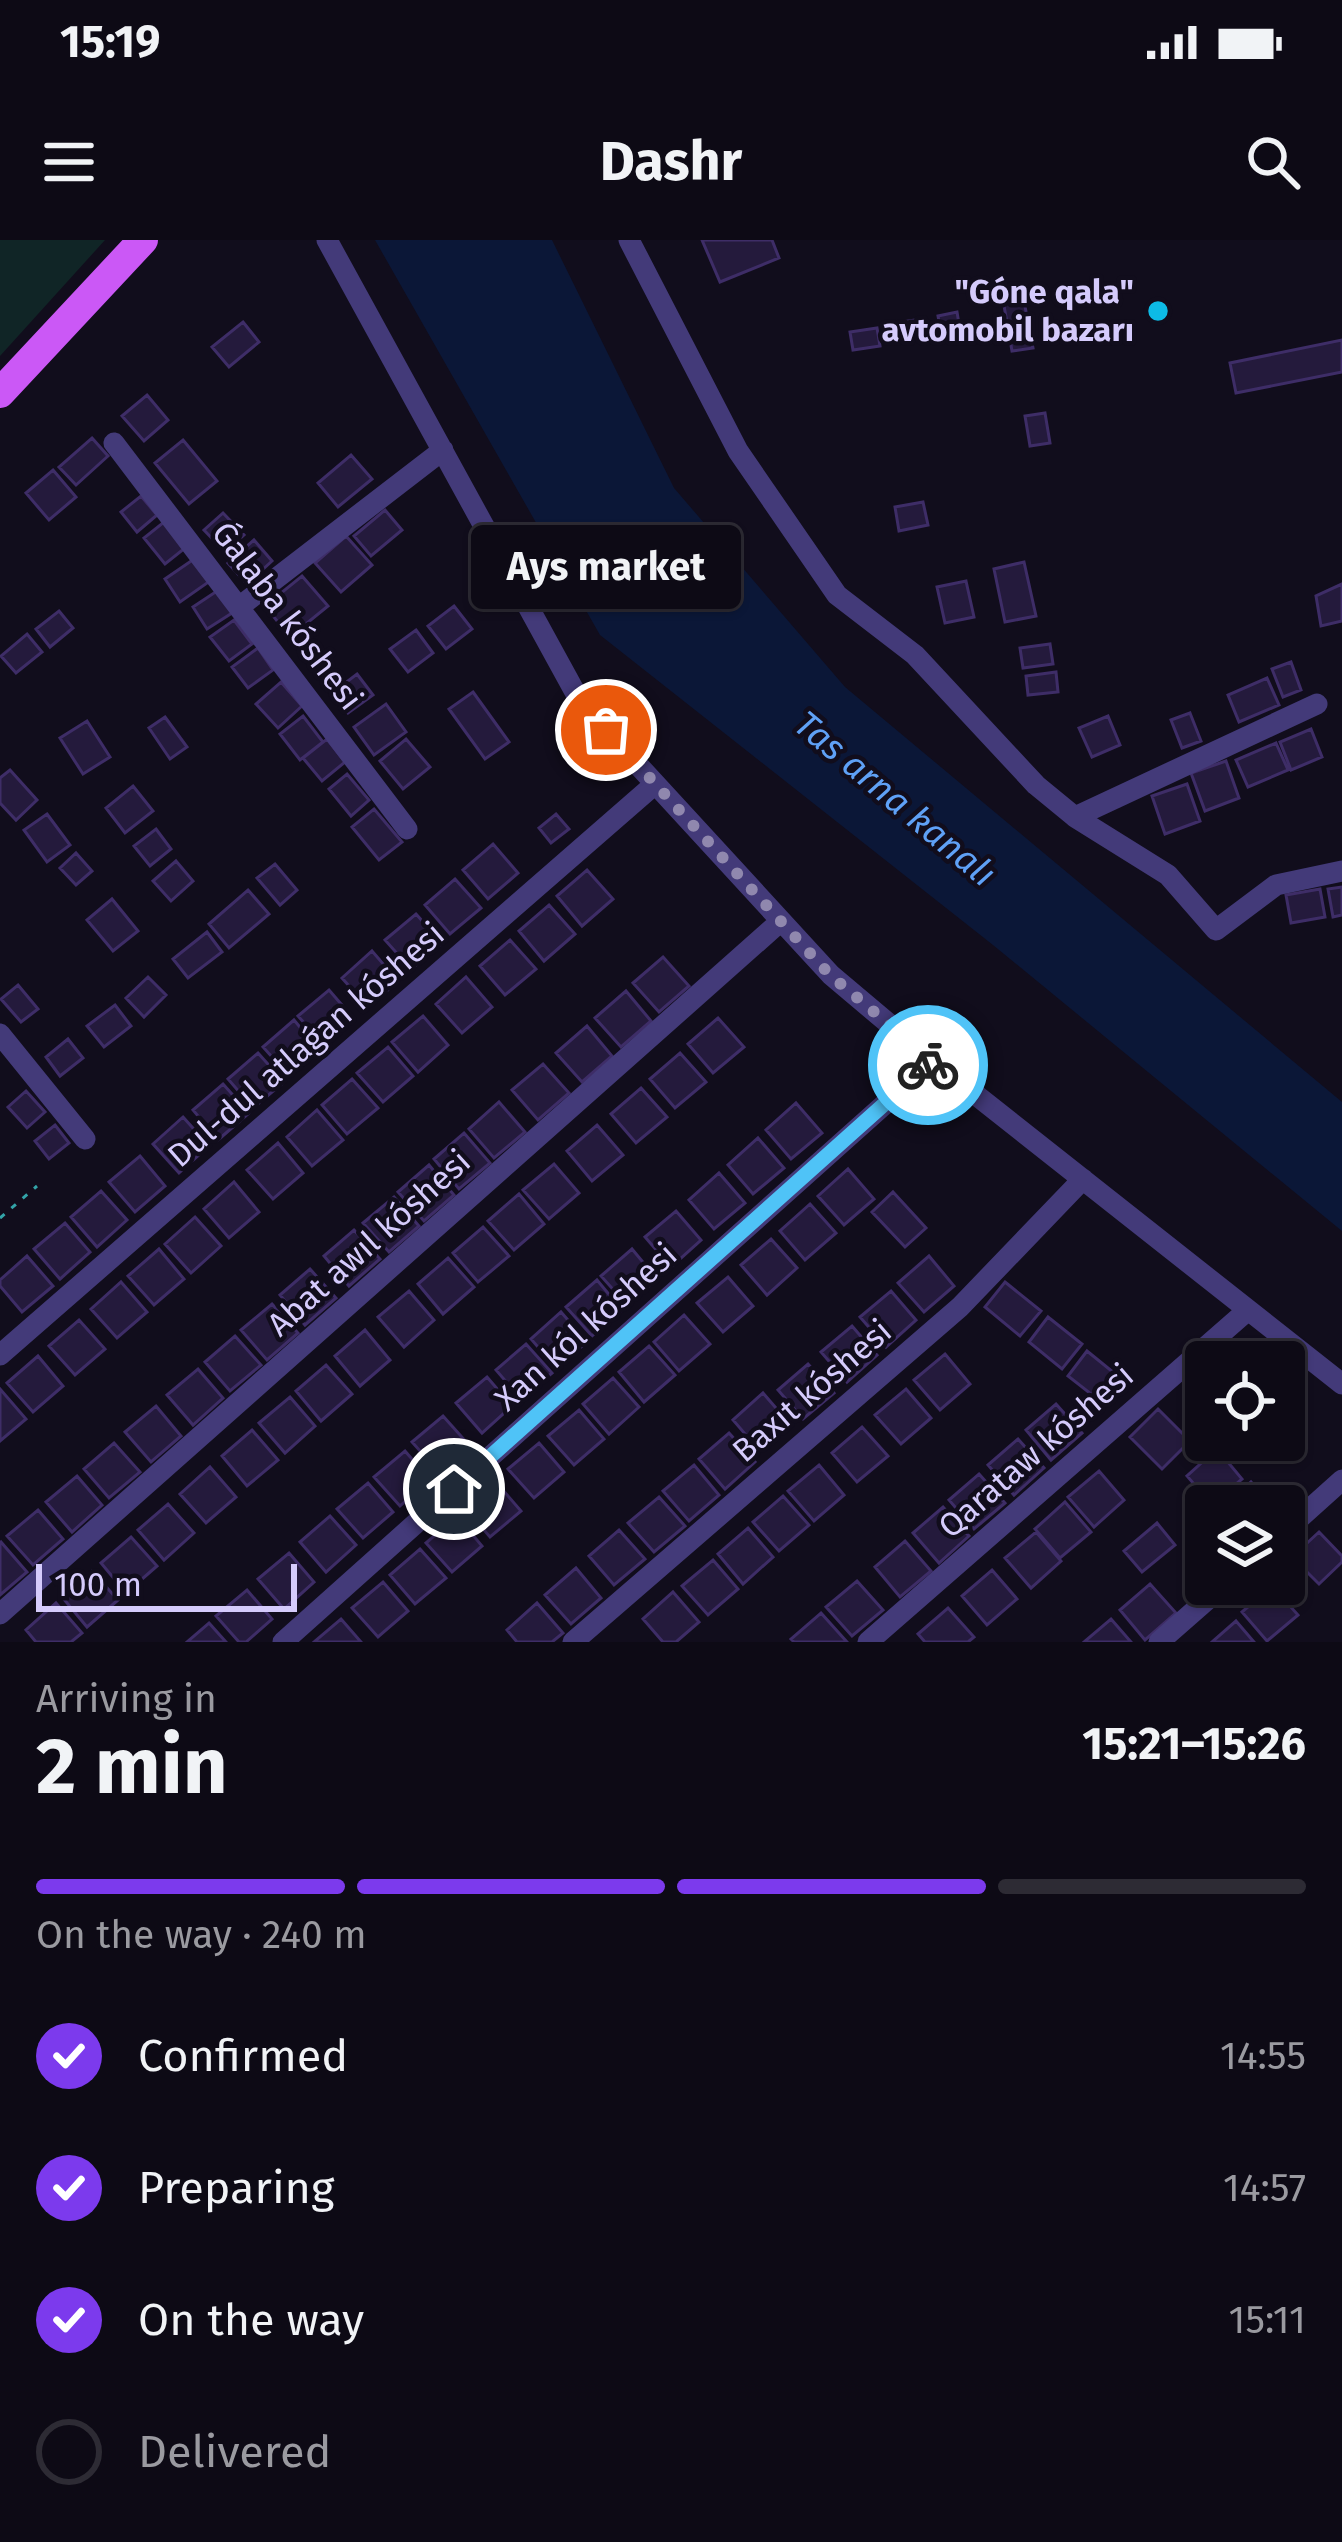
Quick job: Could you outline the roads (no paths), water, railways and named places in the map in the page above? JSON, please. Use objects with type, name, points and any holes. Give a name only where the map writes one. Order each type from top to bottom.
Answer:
[{"type":"main road","points":[[0,393],[143,240]]},
{"type":"street","points":[[327,240],[581,704],[830,975],[1342,1384]]},
{"type":"street","points":[[628,240],[738,451],[837,595],[915,656],[1036,784],[1075,817],[1168,875],[1216,930],[1276,885],[1342,872]]},
{"type":"street","name":"Ǵalaba kóshesi","points":[[114,443],[407,829]]},
{"type":"street","points":[[239,608],[443,450]]},
{"type":"street","points":[[1075,817],[1317,704]]},
{"type":"street","name":"Dul-dul atlaǵan kóshesi","points":[[0,1354],[655,784]]},
{"type":"street","name":"Abat awıl kóshesi","points":[[0,1614],[781,921]]},
{"type":"street","points":[[0,1034],[86,1139]]},
{"type":"street","name":"Xan kól kóshesi","points":[[283,1642],[933,1061]]},
{"type":"street","name":"Baxıt kóshesi","points":[[573,1642],[960,1306],[1083,1179]]},
{"type":"street","name":"Qarataw kóshesi","points":[[868,1642],[1248,1310]]},
{"type":"street","points":[[1305,1513],[1342,1480]]},
{"type":"street","points":[[1160,1642],[1201,1605]]},
{"type":"water","name":"Tas arna kanalı","points":[[375,240],[552,240],[674,488],[845,687],[1342,1102],[1342,1231],[993,945],[600,635]]},
{"type":"place","name":"\"Góne qala\" avtomobil bazarı","points":[[1158,311]]},
{"type":"place","name":"Ays market","points":[[606,730]]}]
